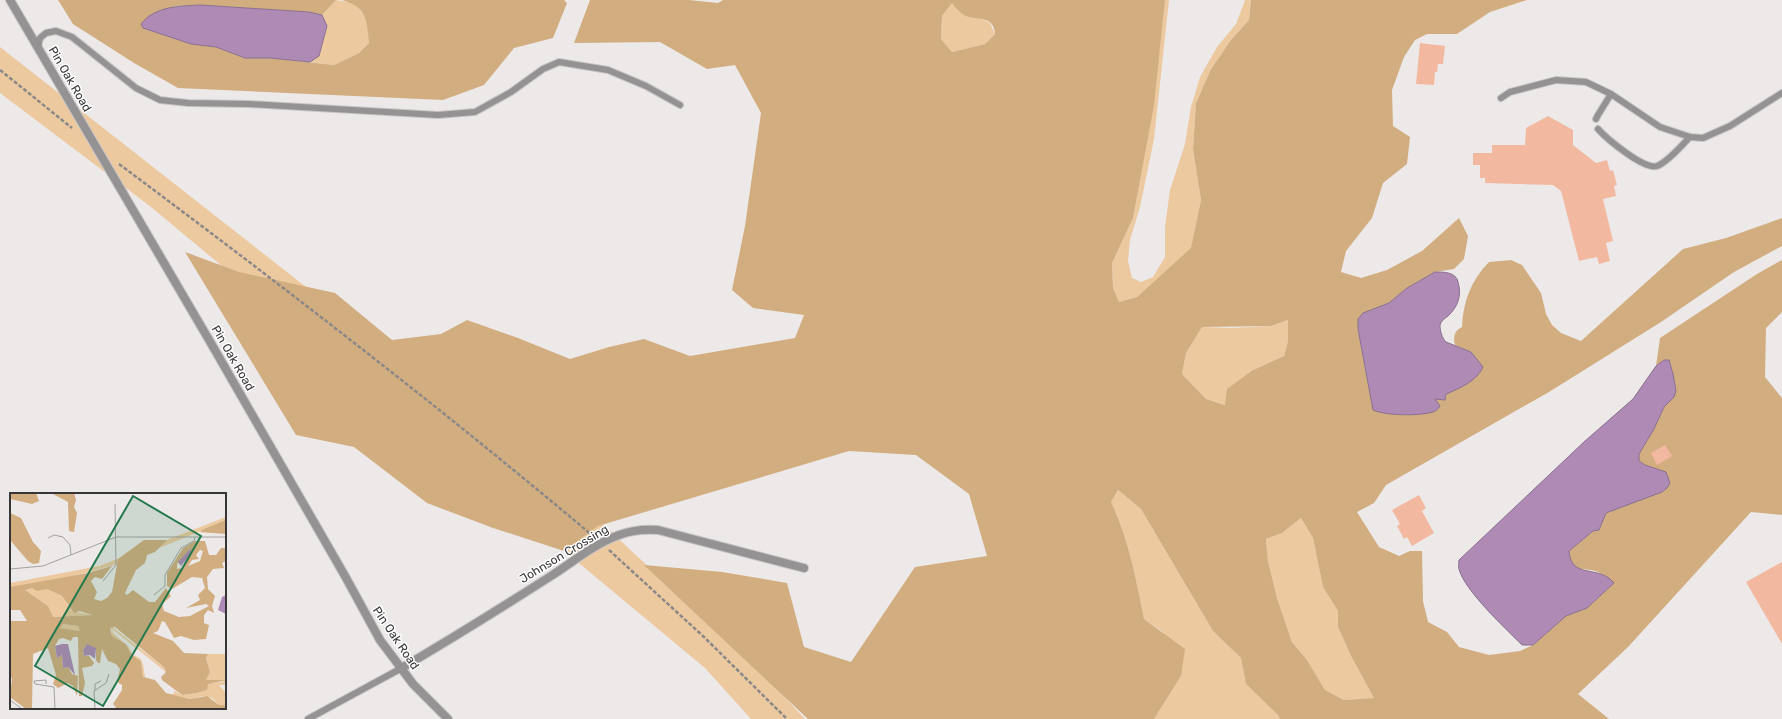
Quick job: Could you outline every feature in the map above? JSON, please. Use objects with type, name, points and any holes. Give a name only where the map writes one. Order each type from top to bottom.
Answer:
[{"type":"street","name":"Pin Oak Road","points":[[10,0],[228,372],[380,640],[400,669],[432,705],[448,719]]},
{"type":"street","name":"Johnson Crossing","points":[[400,669],[592,549],[619,535],[632,531],[646,529],[658,530],[804,568]]},
{"type":"lane","points":[[38,48],[40,38],[46,33],[56,31],[72,37],[136,88],[160,100],[188,103],[248,104],[438,115],[475,112],[512,92],[543,69],[559,62],[608,70],[646,86],[680,105]]},
{"type":"lane","points":[[1501,98],[1510,92],[1556,80],[1586,82],[1611,94],[1660,126],[1690,137],[1703,138],[1730,126],[1782,93]]},
{"type":"lane","points":[[1596,119],[1611,94]]},
{"type":"lane","points":[[1598,129],[1606,137],[1647,166],[1658,166],[1670,157],[1690,137]]},
{"type":"lane","points":[[308,719],[400,669]]},
{"type":"path","points":[[0,70],[78,132]]},
{"type":"path","points":[[115,161],[401,379],[508,464],[595,537]]},
{"type":"path","points":[[608,548],[704,637],[787,719]]},
{"type":"shaded area","points":[[58,0],[336,0],[322,15],[309,12],[200,5],[175,6],[143,28],[191,44],[216,47],[245,58],[270,58],[334,65],[359,53],[369,43],[366,21],[361,11],[356,6],[342,0],[564,0],[567,3],[553,38],[514,48],[484,85],[443,100],[178,88],[134,63],[73,24]]},
{"type":"shaded area","points":[[336,0],[354,3],[367,18],[369,43],[359,53],[334,65],[310,62],[319,55],[327,26],[322,15]]},
{"type":"shaded area","points":[[590,0],[689,0],[718,3],[723,0],[1165,0],[1154,105],[1133,218],[1112,263],[1113,288],[1119,302],[1137,297],[1191,248],[1201,200],[1193,149],[1196,103],[1211,69],[1231,40],[1249,20],[1251,0],[1527,0],[1490,12],[1457,34],[1427,34],[1415,40],[1404,57],[1392,90],[1393,126],[1410,137],[1407,164],[1383,183],[1372,218],[1346,251],[1341,272],[1361,278],[1387,270],[1422,251],[1459,218],[1468,236],[1464,259],[1454,269],[1435,272],[1407,288],[1389,303],[1383,305],[1358,329],[1373,410],[1385,413],[1411,415],[1423,413],[1434,399],[1445,400],[1446,394],[1475,378],[1471,352],[1455,345],[1454,337],[1457,330],[1462,327],[1464,309],[1469,292],[1477,276],[1489,262],[1511,260],[1522,265],[1541,293],[1546,314],[1552,325],[1561,333],[1581,341],[1683,249],[1726,238],[1782,218],[1782,246],[1734,272],[1661,322],[1549,392],[1386,485],[1374,503],[1357,512],[1379,547],[1399,556],[1410,551],[1422,551],[1423,601],[1428,622],[1447,632],[1459,647],[1489,655],[1520,651],[1533,645],[1566,616],[1587,608],[1614,583],[1598,572],[1575,567],[1570,559],[1569,551],[1593,531],[1599,530],[1606,513],[1659,470],[1639,461],[1639,454],[1654,429],[1664,407],[1674,397],[1673,374],[1669,361],[1664,360],[1656,366],[1660,338],[1757,274],[1782,260],[1782,312],[1766,328],[1765,377],[1782,398],[1782,515],[1751,512],[1628,647],[1578,694],[1609,719],[1280,719],[1278,715],[1246,684],[1241,658],[1213,631],[1141,509],[1118,490],[1111,502],[1127,545],[1135,574],[1144,619],[1185,649],[1181,676],[1154,719],[808,719],[644,565],[722,572],[787,583],[804,647],[851,662],[915,567],[987,556],[969,494],[916,455],[849,451],[598,526],[564,551],[493,528],[427,503],[354,447],[296,435],[185,252],[239,272],[335,293],[392,340],[441,334],[467,320],[518,338],[570,359],[609,347],[644,339],[690,356],[795,338],[804,315],[753,308],[732,290],[745,226],[761,113],[735,65],[707,69],[660,42],[574,43]],"holes":[[[952,3],[964,15],[983,19],[991,23],[995,34],[985,44],[952,52],[941,39],[942,16]],[[1288,320],[1288,341],[1284,356],[1253,370],[1227,389],[1225,405],[1206,399],[1182,374],[1186,353],[1202,327],[1271,326]],[[1301,518],[1313,538],[1323,587],[1338,611],[1338,627],[1351,656],[1374,698],[1344,700],[1325,690],[1307,660],[1292,642],[1277,598],[1268,561],[1266,539],[1282,533]]]},
{"type":"shaded area","points":[[1165,0],[1169,0],[1154,139],[1140,207],[1130,240],[1128,261],[1132,278],[1141,282],[1153,277],[1165,257],[1165,227],[1170,190],[1185,144],[1191,107],[1200,77],[1217,47],[1236,24],[1245,0],[1251,0],[1249,20],[1231,40],[1211,69],[1196,103],[1193,149],[1201,200],[1191,249],[1137,297],[1119,302],[1113,288],[1112,263],[1133,218],[1153,105]]},
{"type":"shaded area","points":[[952,3],[965,15],[980,18],[990,23],[995,34],[985,44],[952,52],[941,39],[942,16]]},
{"type":"shaded area","points":[[200,5],[309,12],[322,15],[327,26],[319,56],[310,62],[270,58],[245,58],[216,47],[191,44],[143,28],[141,24],[147,18],[161,10]]},
{"type":"shaded area","points":[[0,47],[575,498],[764,675],[805,719],[751,719],[705,668],[151,207],[0,93]]},
{"type":"shaded area","points":[[1435,272],[1452,274],[1455,276],[1460,292],[1457,305],[1441,322],[1440,325],[1443,338],[1446,342],[1471,352],[1483,367],[1481,372],[1473,380],[1462,387],[1446,394],[1445,400],[1435,399],[1440,406],[1434,412],[1403,415],[1373,410],[1358,329],[1358,319],[1363,313],[1389,303],[1407,288]]},
{"type":"shaded area","points":[[1288,320],[1288,341],[1284,356],[1253,370],[1226,405],[1206,399],[1182,374],[1186,353],[1202,327],[1230,328],[1271,326]]},
{"type":"shaded area","points":[[1664,360],[1669,360],[1676,391],[1674,397],[1664,407],[1654,429],[1639,454],[1639,461],[1645,465],[1666,472],[1670,483],[1662,492],[1606,513],[1599,530],[1593,531],[1569,551],[1571,560],[1575,566],[1580,569],[1608,577],[1614,583],[1587,608],[1566,616],[1533,645],[1522,645],[1486,609],[1462,578],[1459,569],[1459,560],[1585,441],[1633,399],[1656,366]]},
{"type":"shaded area","points":[[1118,490],[1141,509],[1213,631],[1241,658],[1246,684],[1278,715],[1280,719],[1154,719],[1181,676],[1163,632],[1144,619],[1135,574],[1127,545],[1111,502]]},
{"type":"shaded area","points":[[1301,518],[1313,538],[1323,587],[1338,611],[1338,627],[1351,656],[1374,698],[1344,700],[1325,690],[1307,660],[1292,642],[1277,598],[1268,561],[1266,539],[1282,533]]},
{"type":"building","points":[[1420,43],[1445,46],[1443,64],[1438,64],[1437,72],[1435,72],[1434,85],[1416,84]]},
{"type":"building","points":[[1548,116],[1573,130],[1573,145],[1596,163],[1607,160],[1610,171],[1613,170],[1617,185],[1614,186],[1616,196],[1603,199],[1613,241],[1606,243],[1610,261],[1599,264],[1597,257],[1579,261],[1561,191],[1553,185],[1485,183],[1485,178],[1480,178],[1480,165],[1473,165],[1473,153],[1492,153],[1492,145],[1525,145],[1526,128]]},
{"type":"building","points":[[1665,445],[1672,456],[1657,465],[1651,453]]},
{"type":"building","points":[[1419,495],[1426,508],[1422,511],[1434,533],[1412,546],[1407,537],[1404,539],[1397,526],[1400,524],[1392,510]]},
{"type":"building","points":[[1782,562],[1782,644],[1746,582]]}]
